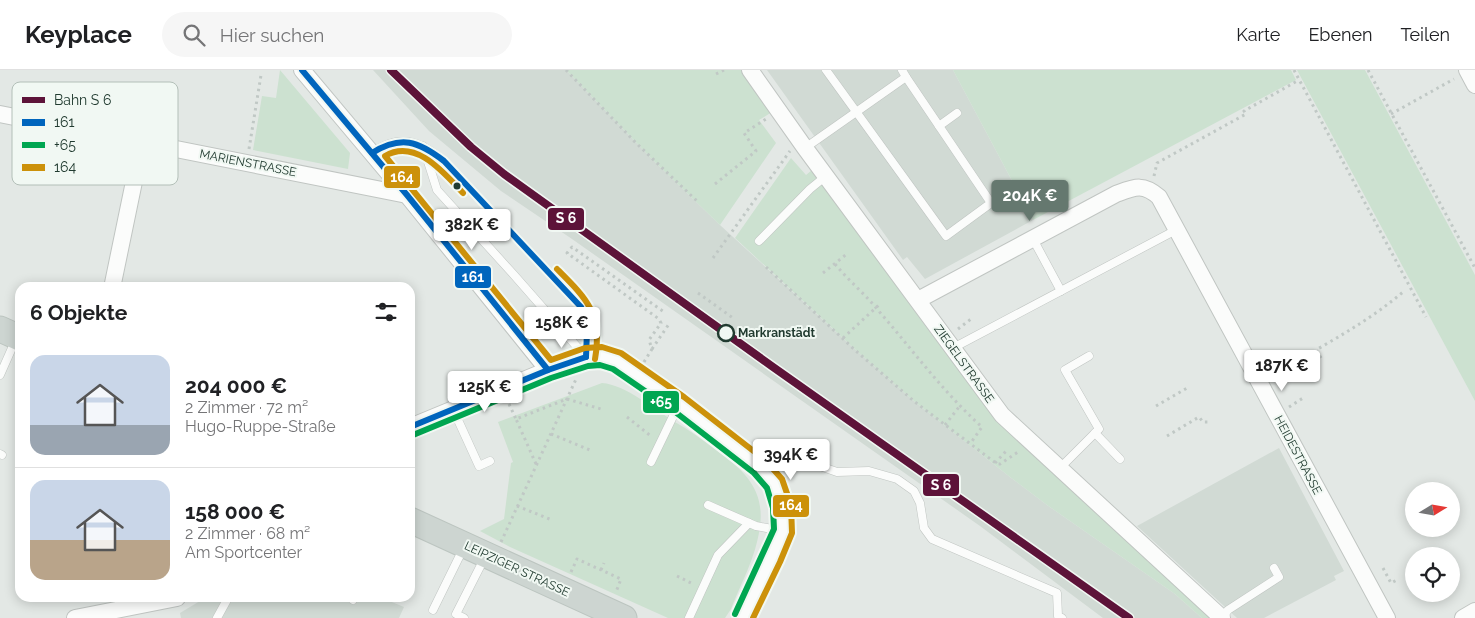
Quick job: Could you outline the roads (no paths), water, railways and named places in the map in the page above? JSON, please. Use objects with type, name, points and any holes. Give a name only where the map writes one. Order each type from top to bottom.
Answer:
[{"type":"main road","name":"LEIPZIGER STRASSE","points":[[415,522],[624,618]]},
{"type":"street","points":[[302,70],[407,195],[548,370]]},
{"type":"street","name":"ZIEGELSTRASSE","points":[[750,70],[1002,416],[1222,618]]},
{"type":"street","name":"MARIENSTRASSE","points":[[178,150],[407,195]]},
{"type":"street","points":[[113,282],[133,185]]},
{"type":"street","name":"HEIDESTRASSE","points":[[1033,239],[1116,194],[1138,187],[1150,189],[1159,197],[1386,618]]},
{"type":"street","points":[[918,300],[1033,239]]},
{"type":"street","points":[[415,425],[548,370],[586,357],[601,356],[617,361],[637,373],[679,404],[760,467],[775,484],[782,507],[782,531],[772,558],[743,618]]},
{"type":"street","points":[[75,618],[157,602]]},
{"type":"street","points":[[1463,618],[1475,611]]},
{"type":"lane","points":[[805,148],[856,112],[904,73],[991,203],[946,236],[856,112],[826,70]]},
{"type":"lane","points":[[939,126],[957,113]]},
{"type":"lane","points":[[372,153],[381,146],[392,142],[413,142],[423,146],[444,161],[581,307],[589,337],[586,357]]},
{"type":"lane","points":[[423,146],[437,190],[514,274],[586,357]]},
{"type":"lane","points":[[759,241],[810,189],[826,176]]},
{"type":"lane","points":[[953,348],[1176,230]]},
{"type":"lane","points":[[1033,239],[1061,291]]},
{"type":"lane","points":[[0,374],[12,335]]},
{"type":"lane","points":[[1059,469],[1099,429],[1065,370],[1089,356]]},
{"type":"lane","points":[[652,462],[679,404]]},
{"type":"lane","points":[[453,409],[479,466],[490,460]]},
{"type":"lane","points":[[1095,433],[1120,459]]},
{"type":"lane","points":[[748,458],[774,450],[837,472],[869,471],[897,479],[914,491],[920,503],[924,528],[932,539],[1057,593],[1058,616],[1062,618]]},
{"type":"lane","points":[[708,505],[756,526],[782,531]]},
{"type":"lane","points":[[689,618],[718,555],[749,523]]},
{"type":"lane","points":[[433,610],[481,553]]},
{"type":"lane","points":[[464,618],[456,614],[481,553]]},
{"type":"lane","points":[[1222,618],[1228,610],[1279,577],[1274,568]]},
{"type":"lane","points":[[217,618],[226,602]]},
{"type":"place","name":"Markranstädt","points":[[726,333]]}]
